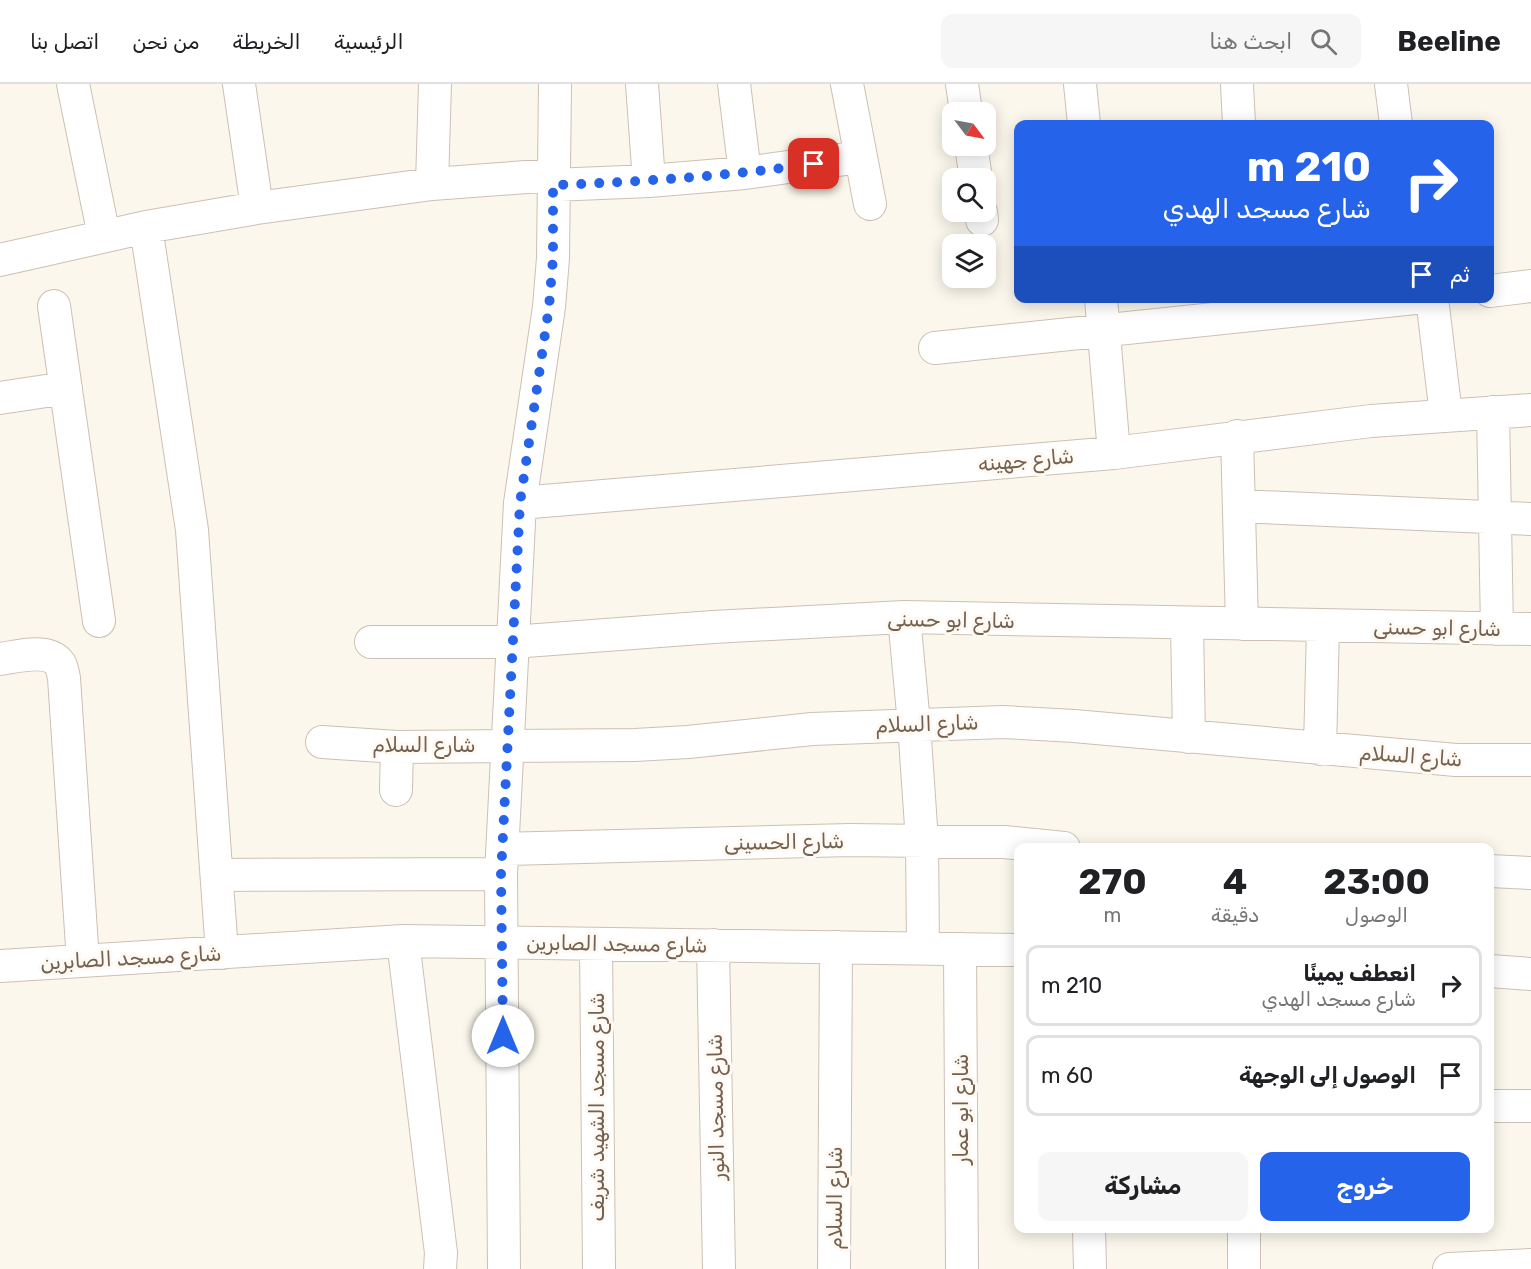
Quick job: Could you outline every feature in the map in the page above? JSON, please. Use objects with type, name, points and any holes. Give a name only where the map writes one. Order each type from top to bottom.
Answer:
[{"type":"street","points":[[73,84],[104,236]]},
{"type":"street","points":[[239,84],[257,208]]},
{"type":"street","points":[[432,184],[435,84]]},
{"type":"street","points":[[504,1269],[502,861],[520,503],[549,307],[553,258],[555,84]]},
{"type":"street","points":[[642,84],[649,182]]},
{"type":"street","points":[[734,84],[745,173]]},
{"type":"street","points":[[847,84],[870,204]]},
{"type":"street","points":[[962,84],[965,102]]},
{"type":"street","points":[[1080,84],[1084,120]]},
{"type":"street","points":[[1237,84],[1239,120]]},
{"type":"street","points":[[1391,84],[1396,120]]},
{"type":"street","points":[[0,260],[146,226],[432,184],[553,180],[649,182],[745,173],[861,157]]},
{"type":"street","points":[[146,226],[192,530],[222,953]]},
{"type":"street","points":[[1494,291],[1531,286]]},
{"type":"street","points":[[1101,303],[1114,453]]},
{"type":"street","points":[[935,348],[1104,330],[1249,307],[1323,303]]},
{"type":"street","points":[[1433,303],[1446,415]]},
{"type":"street","points":[[54,306],[99,621]]},
{"type":"street","points":[[0,398],[66,388]]},
{"type":"street","name":"شارع جهينه","points":[[520,503],[1114,453],[1371,421],[1531,410]]},
{"type":"street","points":[[1493,412],[1497,629]]},
{"type":"street","points":[[1237,436],[1242,624]]},
{"type":"street","points":[[1239,506],[1531,519]]},
{"type":"street","points":[[904,617],[922,841],[923,948]]},
{"type":"street","name":"شارع ابو حسنى","points":[[371,642],[512,642],[713,627],[904,617],[1531,629]]},
{"type":"street","points":[[1187,624],[1189,737]]},
{"type":"street","points":[[1320,748],[1323,626]]},
{"type":"street","points":[[0,659],[38,654],[49,656],[60,664],[64,678],[83,961]]},
{"type":"street","name":"شارع السلام","points":[[322,742],[397,747],[635,745],[812,729],[1003,722],[1074,726],[1456,760],[1531,760]]},
{"type":"street","points":[[396,790],[397,747]]},
{"type":"street","name":"شارع الحسينى","points":[[217,875],[502,861],[770,841],[1014,843]]},
{"type":"street","points":[[1494,871],[1531,873]]},
{"type":"street","points":[[403,941],[441,1253],[440,1269]]},
{"type":"street","name":"شارع مسجد الصابرين","points":[[0,966],[403,941],[1014,950]]},
{"type":"street","name":"شارع مسجد الشهيد شريف","points":[[596,944],[599,1269]]},
{"type":"street","name":"شارع مسجد النور","points":[[713,945],[718,1269]]},
{"type":"street","name":"شارع السلام","points":[[834,1269],[836,947]]},
{"type":"street","name":"شارع ابو عمار","points":[[960,949],[962,1269]]},
{"type":"street","points":[[1494,971],[1531,974]]},
{"type":"street","points":[[1494,1106],[1531,1106]]},
{"type":"street","points":[[1089,1233],[1090,1269]]},
{"type":"street","points":[[1244,1233],[1244,1269]]},
{"type":"street","points":[[1449,1269],[1531,1265]]},
{"type":"route","points":[[503,1036],[501,874],[520,503],[526,450],[549,307],[553,258],[553,185],[649,182],[814,164]]}]
